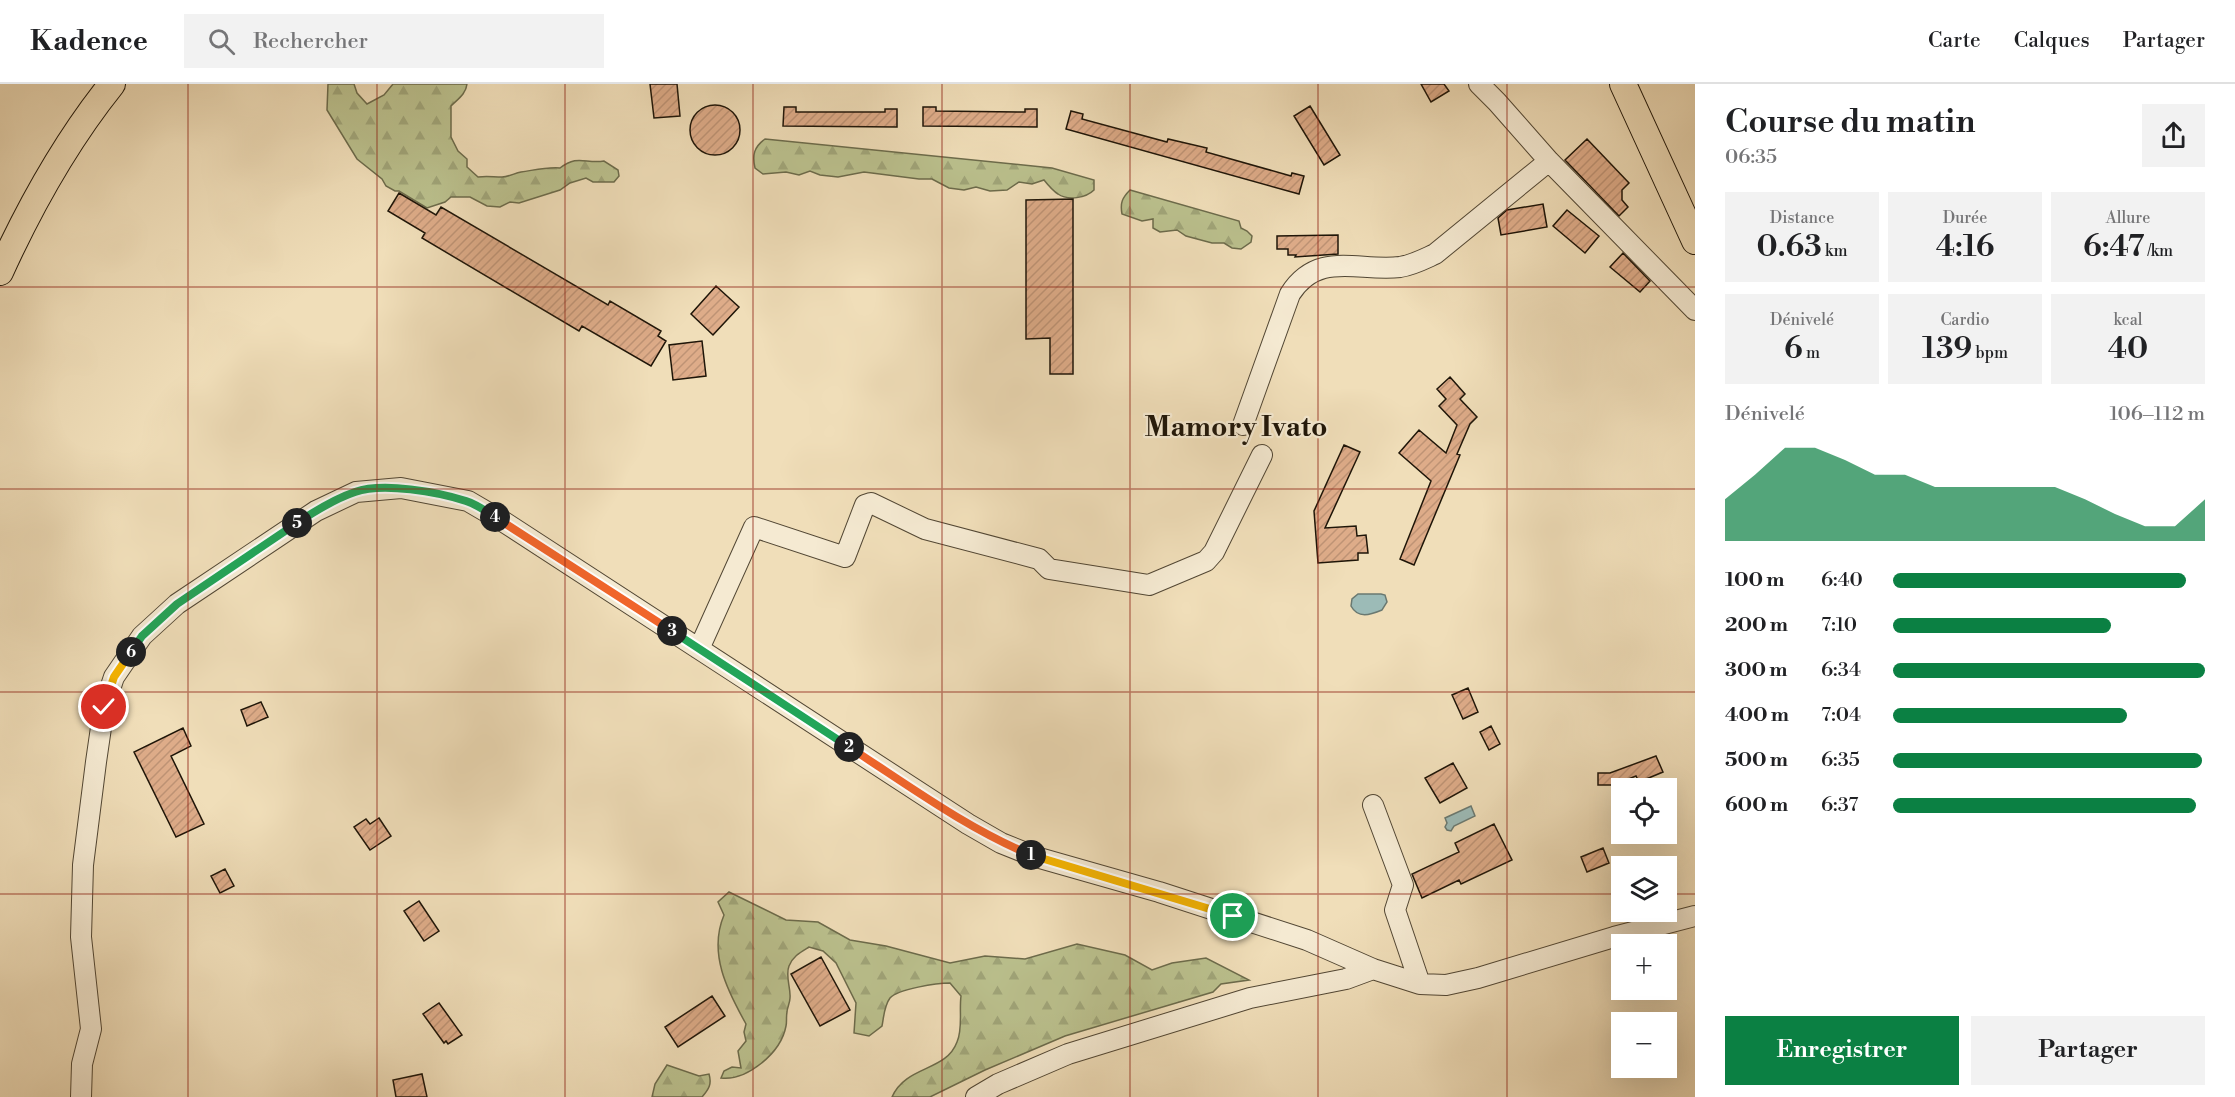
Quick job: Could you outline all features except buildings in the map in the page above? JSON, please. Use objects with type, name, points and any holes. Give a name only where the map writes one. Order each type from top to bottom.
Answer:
[{"type":"main road","points":[[0,272],[17,235],[45,185],[96,103],[112,84]]},
{"type":"main road","points":[[1623,84],[1695,241]]},
{"type":"street","points":[[1479,84],[1549,161],[1695,310]]},
{"type":"street","points":[[1243,425],[1290,294],[1298,281],[1314,270],[1331,265],[1400,267],[1435,254],[1549,161]]},
{"type":"street","points":[[699,649],[754,527],[845,556],[865,505],[871,503],[926,529],[1039,559],[1049,569],[1149,585],[1206,561],[1214,552],[1262,455]]},
{"type":"street","points":[[81,1097],[82,1064],[91,1029],[81,936],[83,865],[104,707],[114,677],[142,636],[177,604],[316,511],[356,492],[401,488],[468,501],[530,538],[968,824],[1001,843],[1036,857],[1159,892],[1307,940],[1373,969],[1420,984],[1446,985],[1478,978],[1614,937],[1695,916]]},
{"type":"street","points":[[1373,805],[1403,885],[1395,910],[1420,984]]},
{"type":"street","points":[[976,1097],[998,1084],[1068,1054],[1250,998],[1347,979],[1373,969]]},
{"type":"green space","points":[[328,84],[354,84],[357,93],[367,104],[384,95],[393,84],[467,84],[463,94],[451,106],[451,137],[458,151],[467,159],[467,167],[478,177],[504,177],[536,170],[560,168],[577,160],[604,161],[618,170],[619,176],[614,182],[593,182],[586,178],[570,183],[560,190],[519,203],[510,202],[500,207],[487,206],[470,197],[451,197],[445,202],[427,208],[386,186],[382,179],[357,159],[327,110]]},
{"type":"green space","points":[[765,139],[1052,168],[1094,180],[1094,190],[1086,195],[1072,198],[1058,194],[1044,180],[1032,184],[1019,182],[1007,190],[990,191],[976,187],[964,190],[949,188],[932,179],[864,172],[838,177],[820,175],[810,171],[799,175],[786,172],[763,174],[755,168],[754,155],[758,145]]},
{"type":"green space","points":[[1130,190],[1239,221],[1241,228],[1252,236],[1251,242],[1241,249],[1232,248],[1224,243],[1212,243],[1186,236],[1177,230],[1160,232],[1153,228],[1153,219],[1142,221],[1122,214],[1122,201]]},
{"type":"green space","points":[[729,892],[786,920],[818,922],[850,940],[886,946],[950,963],[985,956],[1025,959],[1077,944],[1125,955],[1152,970],[1172,963],[1206,958],[1249,980],[1221,984],[1213,992],[1065,1036],[985,1070],[930,1097],[892,1097],[907,1079],[944,1059],[952,1052],[960,1031],[961,996],[950,983],[909,989],[890,998],[882,1026],[869,1036],[854,1033],[856,1003],[836,963],[823,951],[809,947],[795,957],[789,966],[790,1000],[786,1026],[777,1046],[752,1070],[731,1078],[721,1078],[724,1071],[732,1067],[741,1068],[738,1051],[746,1041],[744,1032],[746,1024],[726,985],[719,957],[718,943],[724,915],[718,902]]},
{"type":"green space","points":[[667,1065],[699,1076],[709,1074],[710,1084],[702,1097],[652,1097],[655,1084]]},
{"type":"water","points":[[1358,594],[1385,595],[1387,602],[1382,610],[1369,614],[1357,613],[1351,606],[1352,599]]},
{"type":"water","points":[[1471,806],[1475,816],[1454,826],[1451,831],[1447,830],[1445,818]]},
{"type":"district","name":"Mamory Ivato","points":[[1236,427]]},
{"type":"route","points":[[104,707],[114,677],[142,636],[177,604],[316,511],[356,492],[401,488],[468,501],[504,522],[968,824],[1001,843],[1036,857],[1233,916]]}]
